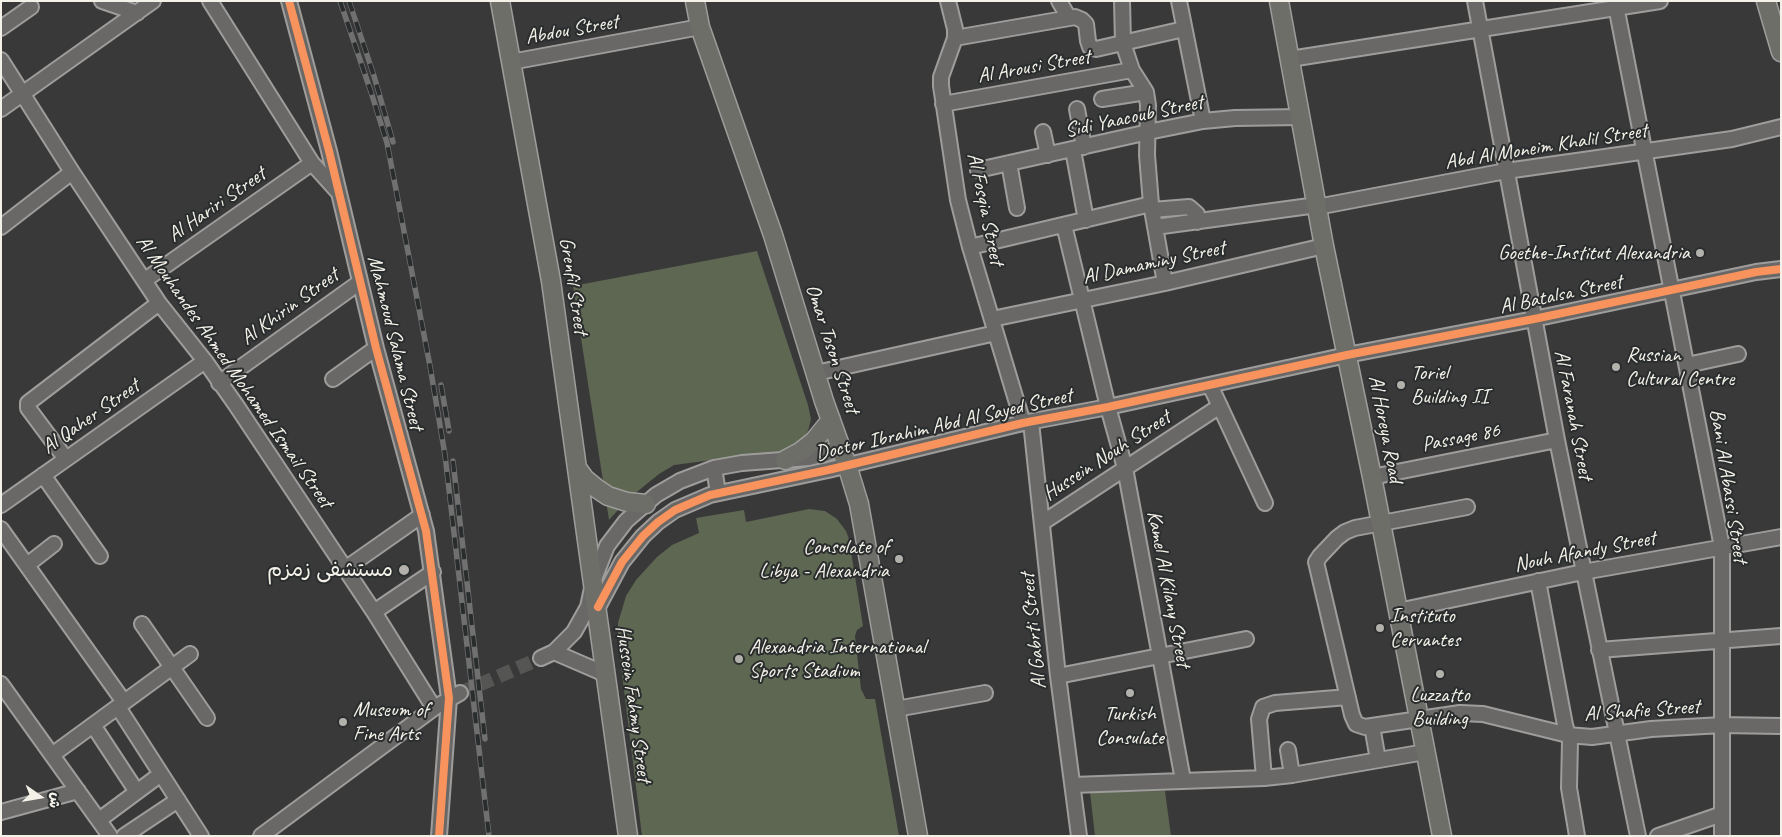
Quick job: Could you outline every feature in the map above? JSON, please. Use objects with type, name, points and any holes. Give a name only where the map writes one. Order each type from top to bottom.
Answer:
[{"type":"main road","name":"Grenfil Street","points":[[500,1],[551,281],[594,578]]},
{"type":"main road","name":"Omar Toson Street","points":[[695,1],[700,27],[773,235],[847,465],[864,524],[918,836]]},
{"type":"main road","name":"Al Horeya Road","points":[[1279,1],[1324,246],[1372,477],[1442,836]]},
{"type":"main road","points":[[1766,1],[1781,52]]},
{"type":"main road","points":[[785,460],[814,442],[831,420]]},
{"type":"main road","points":[[577,468],[585,479],[608,496],[626,502],[646,504]]},
{"type":"main road","name":"Hussein Fahmy Street","points":[[594,578],[605,674],[628,836]]},
{"type":"street","points":[[102,1],[137,13]]},
{"type":"street","points":[[1,109],[153,1]]},
{"type":"street","points":[[210,1],[312,163],[340,194]]},
{"type":"street","name":"Mahmoud Salama Street","points":[[290,1],[340,194],[376,348],[422,515],[433,572],[454,695],[439,836]]},
{"type":"street","name":"Al Fosqia Street","points":[[948,1],[955,38],[942,77],[943,104],[958,200],[996,332],[1027,422]]},
{"type":"street","points":[[1059,1],[1069,18]]},
{"type":"street","points":[[1122,1],[1123,43],[1132,70],[1146,92],[1148,105],[1147,132],[1151,207],[1165,283]]},
{"type":"street","points":[[1179,1],[1203,121]]},
{"type":"street","name":"Al Faranah Street","points":[[1475,1],[1557,440],[1638,836]]},
{"type":"street","points":[[1290,59],[1480,29],[1615,5],[1660,1]]},
{"type":"street","name":"Bani Al Abassi Street","points":[[1615,5],[1722,547],[1722,836]]},
{"type":"street","points":[[1,28],[31,7]]},
{"type":"street","points":[[955,38],[1078,18],[1086,24],[1090,47],[1096,49],[1184,29]]},
{"type":"street","name":"Abdou Street","points":[[511,62],[700,27]]},
{"type":"street","name":"Al Mouhandes Ahmed Mohamed Ismail Street","points":[[1,60],[72,172],[159,303],[205,361],[236,405],[374,612],[434,708]]},
{"type":"street","name":"Al Arousi Street","points":[[943,104],[1132,70]]},
{"type":"street","points":[[1102,99],[1146,92]]},
{"type":"street","points":[[1077,109],[1086,220]]},
{"type":"street","name":"Sidi Yaacoub Street","points":[[978,170],[1203,121],[1235,118],[1300,117]]},
{"type":"street","name":"Abd Al Moneim Khalil Street","points":[[1155,227],[1317,206],[1506,171],[1732,139],[1781,127]]},
{"type":"street","points":[[1043,132],[1048,155]]},
{"type":"street","name":"Al Hariri Street","points":[[145,280],[312,163]]},
{"type":"street","points":[[1009,163],[1017,208]]},
{"type":"street","points":[[1,227],[72,172]]},
{"type":"street","points":[[970,247],[1151,207],[1189,206],[1196,214],[1197,222]]},
{"type":"street","name":"Kamel Al Kilany Street","points":[[1064,225],[1108,407],[1125,468],[1184,780]]},
{"type":"street","name":"Al Damaminy Street","points":[[992,319],[1165,283],[1324,246]]},
{"type":"street","name":"Al Batalsa Street","points":[[1347,355],[1534,319],[1756,272],[1781,269]]},
{"type":"street","name":"Al Khirin Street","points":[[219,383],[360,282]]},
{"type":"street","points":[[66,459],[28,408],[28,403],[159,303]]},
{"type":"street","points":[[816,373],[996,332]]},
{"type":"street","points":[[333,379],[376,348]]},
{"type":"street","points":[[1687,365],[1738,354]]},
{"type":"street","name":"Doctor Ibrahim Abd Al Sayed Street","points":[[598,607],[622,562],[650,529],[684,505],[718,493],[828,470],[1027,422],[1108,407],[1347,355]]},
{"type":"street","name":"Al Qaher Street","points":[[1,505],[205,361]]},
{"type":"street","points":[[1210,385],[1265,503]]},
{"type":"street","name":"Hussein Nouh Street","points":[[1042,523],[1220,406]]},
{"type":"street","name":"Al Gabrti Street","points":[[1027,422],[1042,523],[1058,676],[1079,836]]},
{"type":"street","name":"Passage 86","points":[[1372,477],[1557,440]]},
{"type":"street","name":"Doctor Ibrahim Abd Al Sayed Street","points":[[554,652],[565,643],[582,620],[590,600],[594,578],[616,533],[626,521],[646,504],[680,481],[714,468],[742,463],[816,456],[841,447]]},
{"type":"street","points":[[714,468],[718,493]]},
{"type":"street","points":[[43,475],[100,556]]},
{"type":"street","points":[[1378,760],[1372,726],[1365,727],[1356,724],[1316,562],[1346,532],[1355,528],[1467,507]]},
{"type":"street","points":[[345,569],[422,515]]},
{"type":"street","points":[[1,529],[121,704],[161,774],[201,836]]},
{"type":"street","name":"Nouh Afandy Street","points":[[1398,610],[1583,572],[1781,537]]},
{"type":"street","points":[[27,565],[54,544]]},
{"type":"street","points":[[374,612],[433,572]]},
{"type":"street","points":[[1538,581],[1564,725],[1570,741],[1569,788],[1577,836]]},
{"type":"street","points":[[142,624],[208,718]]},
{"type":"street","points":[[1599,650],[1781,636]]},
{"type":"street","points":[[1058,676],[1246,639]]},
{"type":"street","points":[[541,658],[554,652],[605,674]]},
{"type":"street","points":[[52,756],[190,654]]},
{"type":"street","points":[[1,684],[110,836]]},
{"type":"street","points":[[896,709],[985,693]]},
{"type":"street","points":[[262,836],[277,831],[434,708],[454,695]]},
{"type":"street","points":[[1264,778],[1259,719],[1263,707],[1275,703],[1348,697]]},
{"type":"street","name":"Al Shafie Street","points":[[1372,726],[1460,713],[1483,714],[1568,735],[1592,737],[1651,729],[1722,725],[1781,726]]},
{"type":"street","points":[[93,725],[137,792]]},
{"type":"street","points":[[1288,750],[1292,775]]},
{"type":"street","points":[[1073,785],[1264,778],[1292,775],[1425,752]]},
{"type":"street","points":[[99,820],[161,774]]},
{"type":"street","points":[[1,812],[78,791]]},
{"type":"street","points":[[124,836],[178,800]]},
{"type":"street","points":[[1658,836],[1722,814]]},
{"type":"green space","points":[[757,251],[808,405],[811,419],[808,431],[801,442],[790,450],[674,465],[659,474],[627,500],[609,520],[573,286]]},
{"type":"green space","name":"Alexandria International Sports Stadium","points":[[809,509],[825,511],[837,519],[846,531],[849,539],[863,626],[857,630],[855,636],[861,689],[866,699],[875,699],[899,836],[642,836],[618,641],[618,623],[626,596],[636,580],[657,557],[672,545],[699,533],[696,518],[744,510],[746,522]]},
{"type":"green space","points":[[1165,791],[1171,836],[1095,836],[1090,792]]},
{"type":"tunnel","points":[[460,693],[541,658]]},
{"type":"railway","points":[[340,1],[387,143],[430,366],[445,455],[489,836]]},
{"type":"railway","points":[[349,1],[374,76],[393,142]]},
{"type":"railway","points":[[441,385],[449,431]]},
{"type":"railway","points":[[453,461],[485,739]]},
{"type":"cycle path","points":[[289,1],[329,151],[376,348],[426,531],[449,698],[439,836]]},
{"type":"cycle path","points":[[598,607],[622,562],[643,536],[675,510],[710,495],[828,470],[1023,423],[1108,407],[1347,355],[1534,319],[1756,272],[1781,269]]},
{"type":"place","name":"Goethe-Institut Alexandria","points":[[1700,253]]},
{"type":"place","name":"Russian Cultural Centre","points":[[1616,367]]},
{"type":"place","name":"Toriel Building II","points":[[1401,385]]},
{"type":"place","name":"Consolate of Libya - Alexandria","points":[[899,559]]},
{"type":"place","name":"مستشفى زمزم","points":[[404,570]]},
{"type":"place","name":"Instituto Cervantes","points":[[1380,628]]},
{"type":"place","name":"Alexandria International Sports Stadium","points":[[739,659]]},
{"type":"place","name":"Luzzatto Building","points":[[1440,674]]},
{"type":"place","name":"Turkish Consulate","points":[[1130,693]]},
{"type":"place","name":"Museum of Fine Arts","points":[[343,722]]}]
